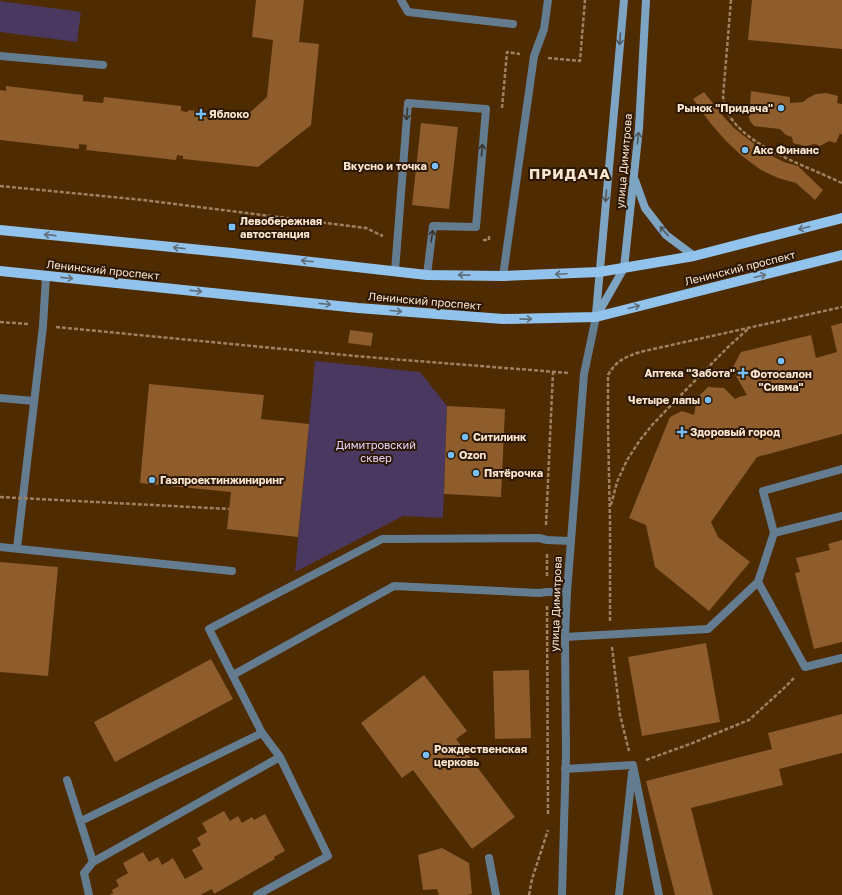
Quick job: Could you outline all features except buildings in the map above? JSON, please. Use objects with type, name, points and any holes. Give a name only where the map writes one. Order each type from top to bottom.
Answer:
[{"type":"main road","name":"улица Димитрова","points":[[596,317],[624,0]]},
{"type":"main road","name":"улица Димитрова","points":[[596,317],[624,268],[639,128],[646,0]]},
{"type":"main road","name":"Ленинский проспект","points":[[634,176],[645,208],[666,235],[694,256]]},
{"type":"main road","name":"Ленинский проспект","points":[[0,230],[232,253],[427,275],[503,276],[600,272],[624,268],[694,256],[842,218]]},
{"type":"main road","name":"Ленинский проспект","points":[[0,271],[358,308],[503,319],[596,317],[842,255]]},
{"type":"street","points":[[401,0],[408,12],[513,24]]},
{"type":"street","points":[[503,276],[534,56],[544,29],[548,0]]},
{"type":"street","points":[[0,56],[103,65]]},
{"type":"street","points":[[394,271],[408,103],[486,110],[476,227],[433,226],[427,275]]},
{"type":"street","points":[[17,548],[43,326],[46,276]]},
{"type":"street","name":"улица Димитрова","points":[[562,895],[565,769],[565,637],[570,541],[584,374],[596,317]]},
{"type":"street","points":[[0,398],[34,401]]},
{"type":"street","points":[[565,637],[708,629],[758,582],[774,533],[763,491],[842,469]]},
{"type":"street","points":[[774,533],[842,516]]},
{"type":"street","points":[[257,895],[328,856],[280,757],[262,733],[209,629],[382,539],[539,538],[547,540],[570,541]]},
{"type":"street","points":[[0,547],[232,571]]},
{"type":"street","points":[[758,582],[805,667],[842,658]]},
{"type":"street","points":[[233,675],[394,586],[539,593],[567,592]]},
{"type":"street","points":[[80,821],[262,733]]},
{"type":"street","points":[[89,895],[84,873],[93,862],[280,757]]},
{"type":"street","points":[[565,769],[632,765]]},
{"type":"street","points":[[619,895],[632,765]]},
{"type":"street","points":[[632,765],[659,895]]},
{"type":"street","points":[[67,780],[93,862]]},
{"type":"street","points":[[489,858],[496,895]]},
{"type":"path","points":[[501,115],[507,52],[580,61],[585,0]]},
{"type":"path","points":[[731,0],[723,97],[726,108],[732,119],[756,142],[792,161],[842,183]]},
{"type":"path","points":[[0,186],[143,200],[366,228],[397,241]]},
{"type":"path","points":[[481,240],[489,240],[489,233]]},
{"type":"path","points":[[805,667],[749,720],[690,744],[632,765],[620,715],[610,635],[608,374],[617,362],[629,355],[842,307]]},
{"type":"path","points":[[0,322],[366,357],[570,373]]},
{"type":"path","points":[[610,508],[617,482],[640,440],[653,424],[726,348],[750,328]]},
{"type":"path","points":[[530,895],[532,879],[548,830],[546,533],[553,372]]},
{"type":"path","points":[[0,497],[229,510]]},
{"type":"green space","points":[[0,1],[81,12],[77,42],[0,32]]},
{"type":"green space","name":"Димитровский сквер","points":[[315,361],[420,372],[447,406],[443,518],[403,516],[295,572]]},
{"type":"place","name":"Рынок \"Придача\"","points":[[781,108]]},
{"type":"place","name":"Яблоко","points":[[201,114]]},
{"type":"place","name":"Акс Финанс","points":[[745,150]]},
{"type":"place","name":"Вкусно и точка","points":[[435,166]]},
{"type":"place","name":"Левобережная автостанция","points":[[232,227]]},
{"type":"place","name":"Фотосалон \"Сивма\"","points":[[781,361]]},
{"type":"place","name":"Аптека \"Забота\"","points":[[743,373]]},
{"type":"place","name":"Четыре лапы","points":[[708,400]]},
{"type":"place","name":"Здоровый город","points":[[682,432]]},
{"type":"place","name":"Ситилинк","points":[[465,437]]},
{"type":"place","name":"Ozon","points":[[451,455]]},
{"type":"place","name":"Пятёрочка","points":[[476,473]]},
{"type":"place","name":"Газпроектинжиниринг","points":[[152,480]]},
{"type":"place","name":"Рождественская церковь","points":[[426,755]]},
{"type":"district","name":"ПРИДАЧА","points":[[570,174]]}]
